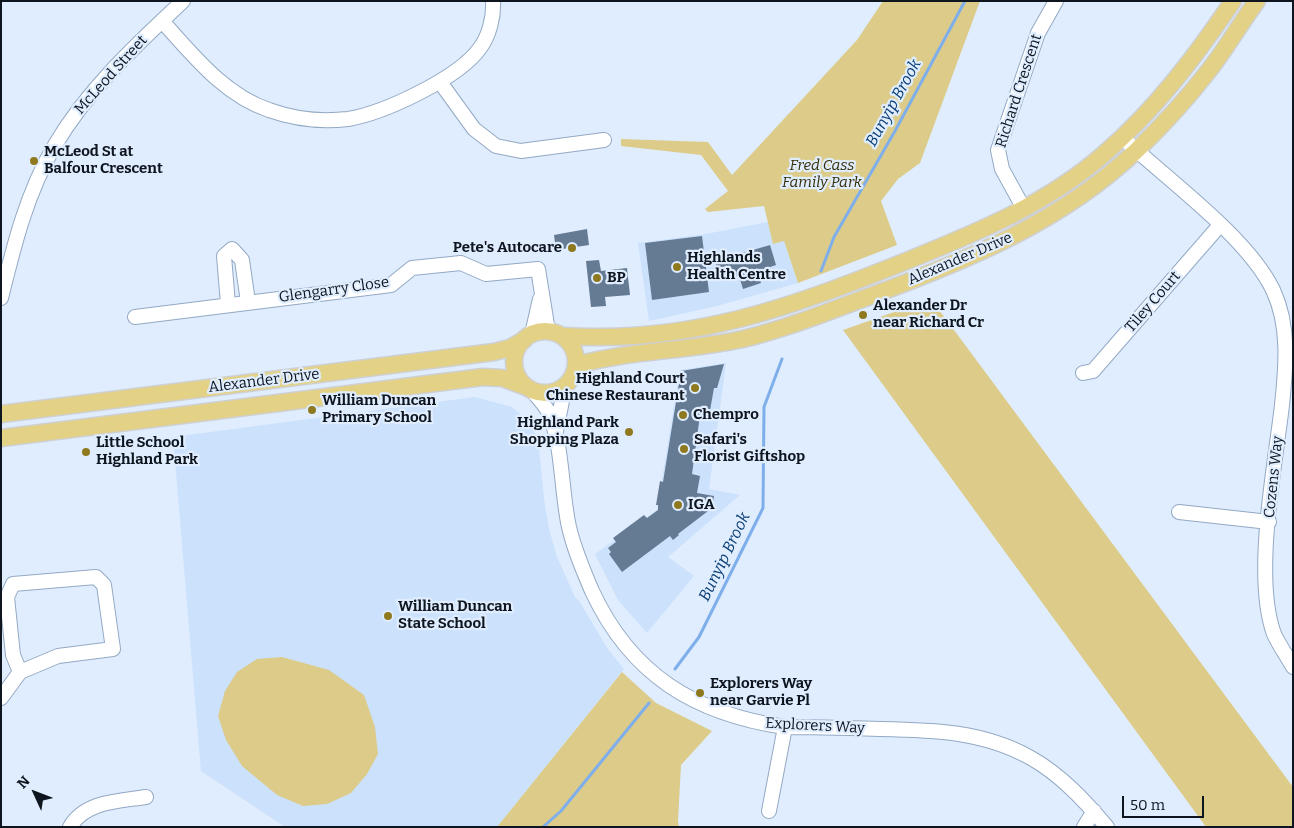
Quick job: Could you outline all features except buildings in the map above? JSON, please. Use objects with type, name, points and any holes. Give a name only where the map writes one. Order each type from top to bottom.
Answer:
[{"type":"main road","name":"Alexander Drive","points":[[564,336],[624,338],[686,332],[771,312],[861,280],[971,236],[1024,209],[1084,170],[1122,137],[1171,85],[1233,1]]},
{"type":"main road","name":"Alexander Drive","points":[[577,365],[619,356],[698,348],[745,338],[814,319],[940,270],[993,247],[1052,215],[1084,194],[1136,150],[1207,73],[1257,1]]},
{"type":"main road","name":"Alexander Drive","points":[[1,414],[494,352],[510,348],[535,335]]},
{"type":"main road","points":[[535,335],[564,336],[574,349],[577,365],[572,378],[556,392],[545,393],[528,388],[516,376],[514,366],[517,348],[535,335]]},
{"type":"main road","name":"Alexander Drive","points":[[1,438],[484,377],[502,378],[528,388]]},
{"type":"main road","points":[[116,399],[103,409],[106,416],[141,414],[170,417]]},
{"type":"street","name":"McLeod Street","points":[[2,295],[21,222],[42,169],[55,145],[93,91],[183,1]]},
{"type":"street","points":[[162,21],[208,71],[251,102],[281,114],[312,119],[348,119],[381,110],[440,82],[473,57],[481,48],[491,24],[493,1]]},
{"type":"street","name":"Richard Crescent","points":[[1024,209],[1002,168],[998,150],[1038,33],[1056,1]]},
{"type":"street","points":[[440,82],[474,129],[496,146],[521,151],[604,140]]},
{"type":"street","name":"Cozens Way","points":[[1122,137],[1220,225],[1253,259],[1273,290],[1289,334],[1266,550],[1266,592],[1274,634],[1293,667]]},
{"type":"street","name":"Tiley Court","points":[[1083,373],[1093,371],[1220,225]]},
{"type":"street","points":[[228,304],[224,256],[232,249],[242,260],[248,302]]},
{"type":"street","name":"Glengarry Close","points":[[135,317],[392,285],[412,268],[461,262],[486,274],[538,269],[541,294],[535,335]]},
{"type":"street","name":"Explorers Way","points":[[556,431],[565,386]]},
{"type":"street","name":"Explorers Way","points":[[528,388],[547,410],[556,431],[569,527],[577,553],[598,604],[620,639],[646,668],[676,692],[728,716],[784,727],[952,731],[972,735],[1010,748],[1038,762],[1068,785],[1107,827]]},
{"type":"street","points":[[1179,512],[1269,522]]},
{"type":"street","points":[[1,698],[20,672],[58,656],[113,648],[104,585],[100,579],[96,577],[13,584],[7,597],[13,655],[20,672]]},
{"type":"street","points":[[769,811],[784,727]]},
{"type":"street","points":[[70,827],[76,817],[101,804],[146,798]]},
{"type":"street","points":[[1084,827],[1094,811]]},
{"type":"shaded area","points":[[768,222],[773,244],[784,241],[798,283],[717,306],[649,321],[638,243],[706,234]]},
{"type":"shaded area","points":[[726,363],[709,489],[740,495],[668,557],[694,576],[647,633],[618,600],[595,554],[657,510],[680,370]]},
{"type":"shaded area","name":"William Duncan State School","points":[[475,397],[512,407],[529,421],[538,439],[544,499],[549,529],[557,557],[575,597],[580,602],[607,648],[624,669],[497,827],[285,827],[201,771],[173,437]]},
{"type":"green space","name":"Fred Cass Family Park","points":[[883,1],[980,1],[920,163],[898,179],[881,201],[897,245],[798,283],[784,241],[773,244],[764,206],[708,212],[705,209],[728,191],[701,155],[621,146],[621,139],[708,142],[732,175],[857,40]]},
{"type":"green space","points":[[931,299],[1293,787],[1293,827],[1206,827],[843,330]]},
{"type":"green space","points":[[282,657],[329,670],[364,695],[375,727],[378,754],[367,774],[351,793],[327,804],[303,806],[277,795],[242,766],[226,740],[218,716],[225,691],[237,672],[257,659]]},
{"type":"green space","points":[[622,672],[656,703],[712,731],[681,765],[679,827],[497,827]]},
{"type":"waterway","name":"Bunyip Brook","points":[[821,271],[834,237],[895,131],[965,1]]},
{"type":"waterway","name":"Bunyip Brook","points":[[675,669],[699,637],[763,508],[764,407],[782,359]]},
{"type":"waterway","name":"Bunyip Brook","points":[[543,827],[561,811],[649,703]]},
{"type":"place","name":"McLeod St at Balfour Crescent","points":[[34,161]]},
{"type":"place","name":"Pete's Autocare","points":[[572,248]]},
{"type":"place","name":"Highlands Health Centre","points":[[677,267]]},
{"type":"place","name":"BP","points":[[597,278]]},
{"type":"place","name":"Alexander Dr near Richard Cr","points":[[863,315]]},
{"type":"place","name":"Highland Court Chinese Restaurant","points":[[695,388]]},
{"type":"place","name":"William Duncan Primary School","points":[[312,410]]},
{"type":"place","name":"Chempro","points":[[683,415]]},
{"type":"place","name":"Highland Park Shopping Plaza","points":[[629,432]]},
{"type":"place","name":"Safari's Florist Giftshop","points":[[684,449]]},
{"type":"place","name":"Little School Highland Park","points":[[86,452]]},
{"type":"place","name":"IGA","points":[[678,505]]},
{"type":"place","name":"William Duncan State School","points":[[388,616]]},
{"type":"place","name":"Explorers Way near Garvie Pl","points":[[700,693]]}]
